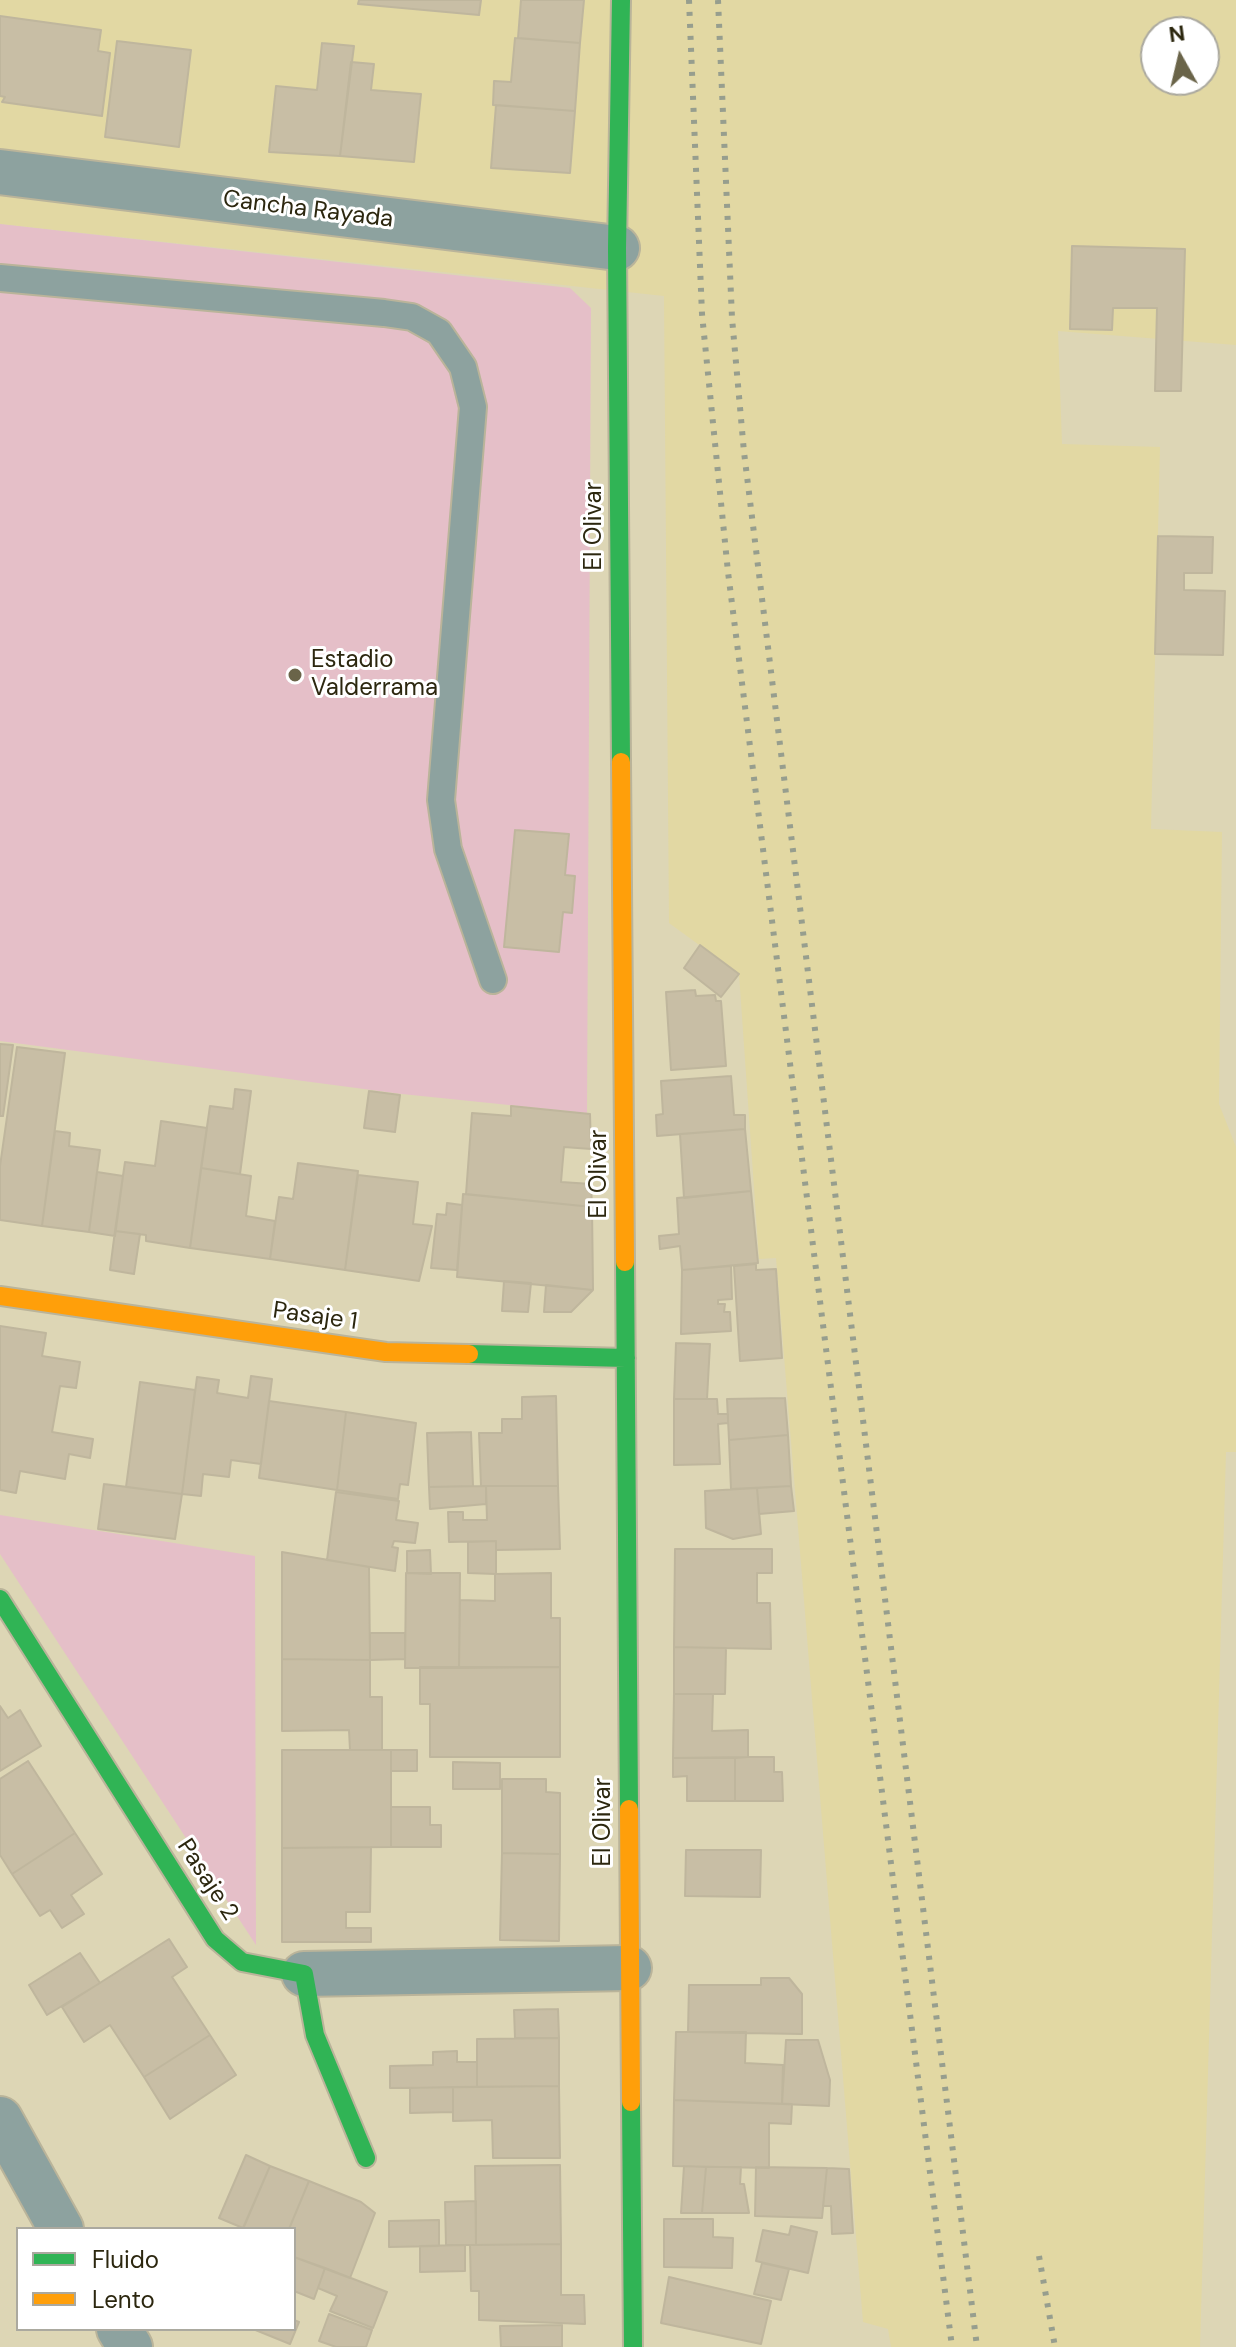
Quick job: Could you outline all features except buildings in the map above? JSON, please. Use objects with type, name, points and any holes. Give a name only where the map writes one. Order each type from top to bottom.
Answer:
[{"type":"street","name":"El Olivar","points":[[621,0],[617,248],[633,2347]]},
{"type":"street","name":"Cancha Rayada","points":[[0,172],[617,248]]},
{"type":"street","name":"Pasaje 1","points":[[0,1296],[386,1352],[626,1358]]},
{"type":"street","name":"Pasaje 2","points":[[0,1599],[215,1939],[242,1962],[304,1974]]},
{"type":"street","points":[[366,2158],[315,2035],[304,1974],[629,1968]]},
{"type":"street","points":[[0,2119],[60,2227]]},
{"type":"lane","points":[[0,278],[384,313],[412,317],[439,332],[463,367],[473,407],[441,800],[448,849],[493,980]]},
{"type":"shaded area","points":[[0,0],[1236,0],[1236,345],[1058,331],[1062,444],[1160,447],[1151,829],[1222,832],[1219,1104],[1236,1147],[1236,1452],[1226,1452],[1200,2347],[891,2347],[888,2329],[863,2322],[776,1258],[759,1259],[739,974],[669,923],[664,296],[0,224]]},
{"type":"shaded area","name":"Estadio Valderrama","points":[[0,224],[570,288],[591,308],[587,1113],[402,1094],[0,1041]]},
{"type":"shaded area","points":[[0,1515],[255,1556],[256,1945],[0,1554]]},
{"type":"railway","points":[[689,0],[702,314],[728,572],[952,2347]]},
{"type":"railway","points":[[718,0],[732,318],[744,452],[977,2347]]},
{"type":"railway","points":[[1039,2256],[1055,2347]]},
{"type":"traffic: fast","points":[[621,0],[617,248],[621,762]]},
{"type":"traffic: fast","points":[[625,1262],[629,1809]]},
{"type":"traffic: fast","points":[[469,1354],[626,1358]]},
{"type":"traffic: fast","points":[[0,1599],[215,1939],[242,1962],[304,1974],[315,2035],[366,2158]]},
{"type":"traffic: fast","points":[[631,2102],[633,2347]]},
{"type":"traffic: slow","points":[[621,762],[625,1262]]},
{"type":"traffic: slow","points":[[0,1296],[386,1352],[469,1354]]},
{"type":"traffic: slow","points":[[629,1809],[631,2102]]},
{"type":"place","name":"Estadio Valderrama","points":[[295,675]]}]
